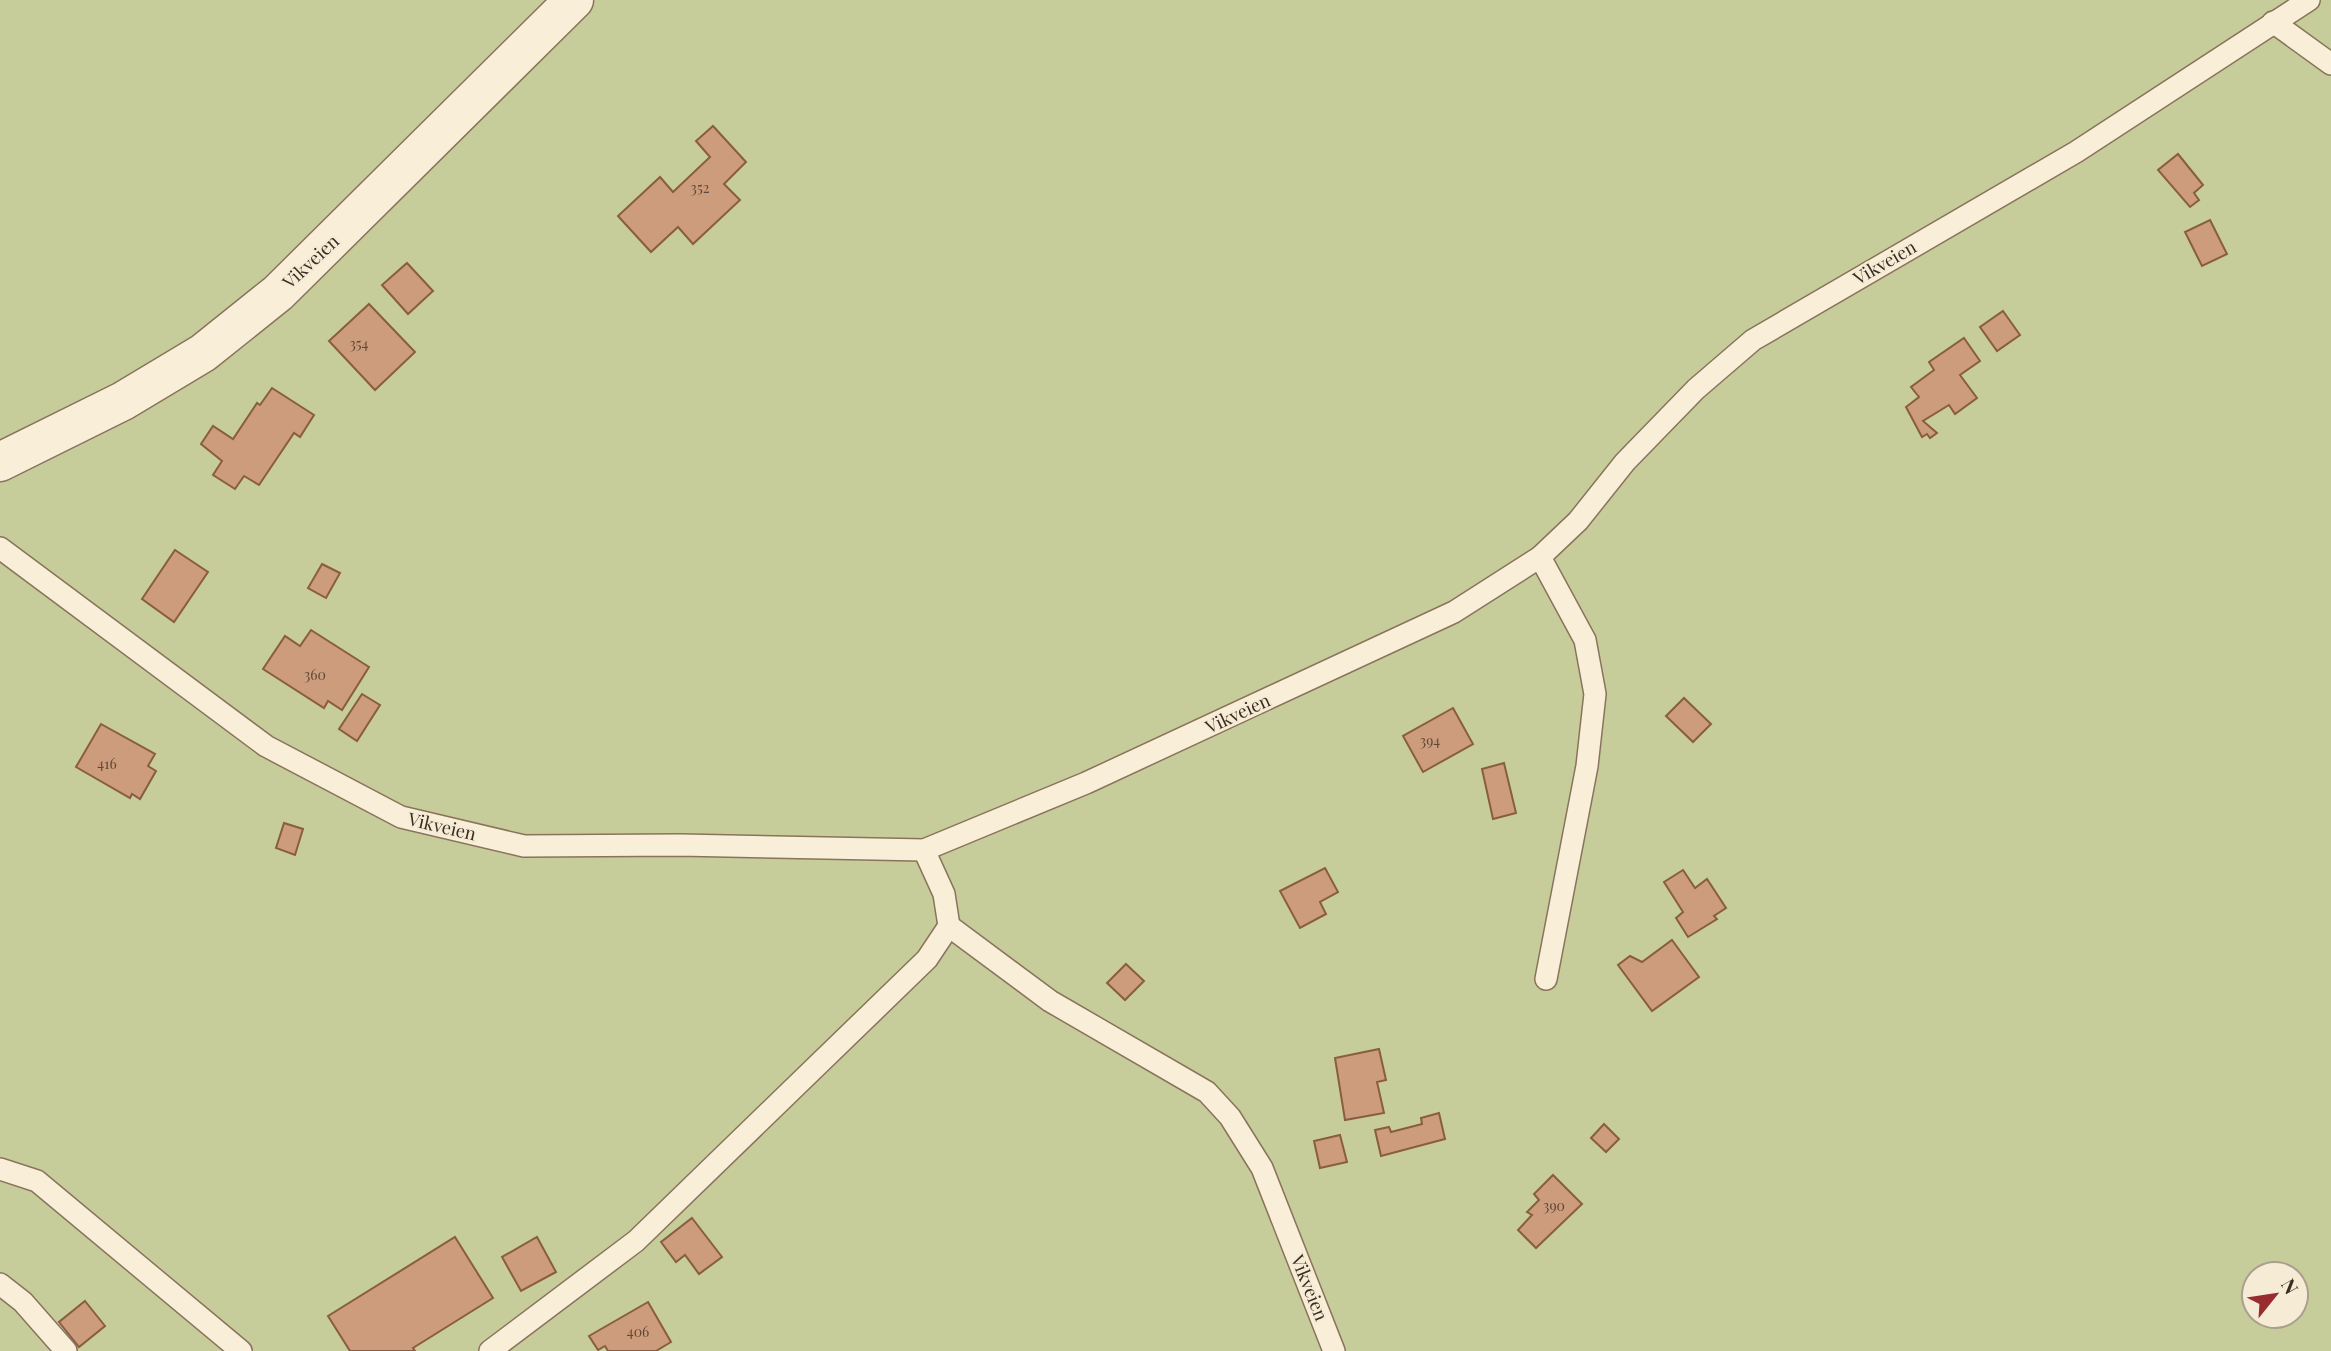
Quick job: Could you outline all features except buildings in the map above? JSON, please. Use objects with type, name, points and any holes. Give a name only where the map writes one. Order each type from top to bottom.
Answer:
[{"type":"street","name":"Vikveien","points":[[0,462],[123,401],[203,353],[278,293],[574,0]]},
{"type":"lane","name":"Vikveien","points":[[0,548],[266,746],[401,817],[524,846],[680,845],[924,850],[1099,777],[1454,612],[1540,557],[1578,521],[1625,462],[1696,389],[1753,340],[2076,152],[2309,0]]},
{"type":"lane","points":[[2273,22],[2331,64]]},
{"type":"lane","points":[[1540,557],[1585,640],[1595,694],[1587,766],[1546,979]]},
{"type":"lane","points":[[490,1351],[636,1241],[927,959],[949,926],[944,894],[924,850]]},
{"type":"lane","name":"Vikveien","points":[[949,926],[1051,1001],[1207,1093],[1230,1117],[1262,1168],[1334,1351]]},
{"type":"lane","points":[[0,1169],[37,1181],[241,1351]]},
{"type":"lane","points":[[0,1284],[23,1302],[66,1351]]},
{"type":"green space","points":[[0,0],[2331,0],[2331,1351],[0,1351]]}]
